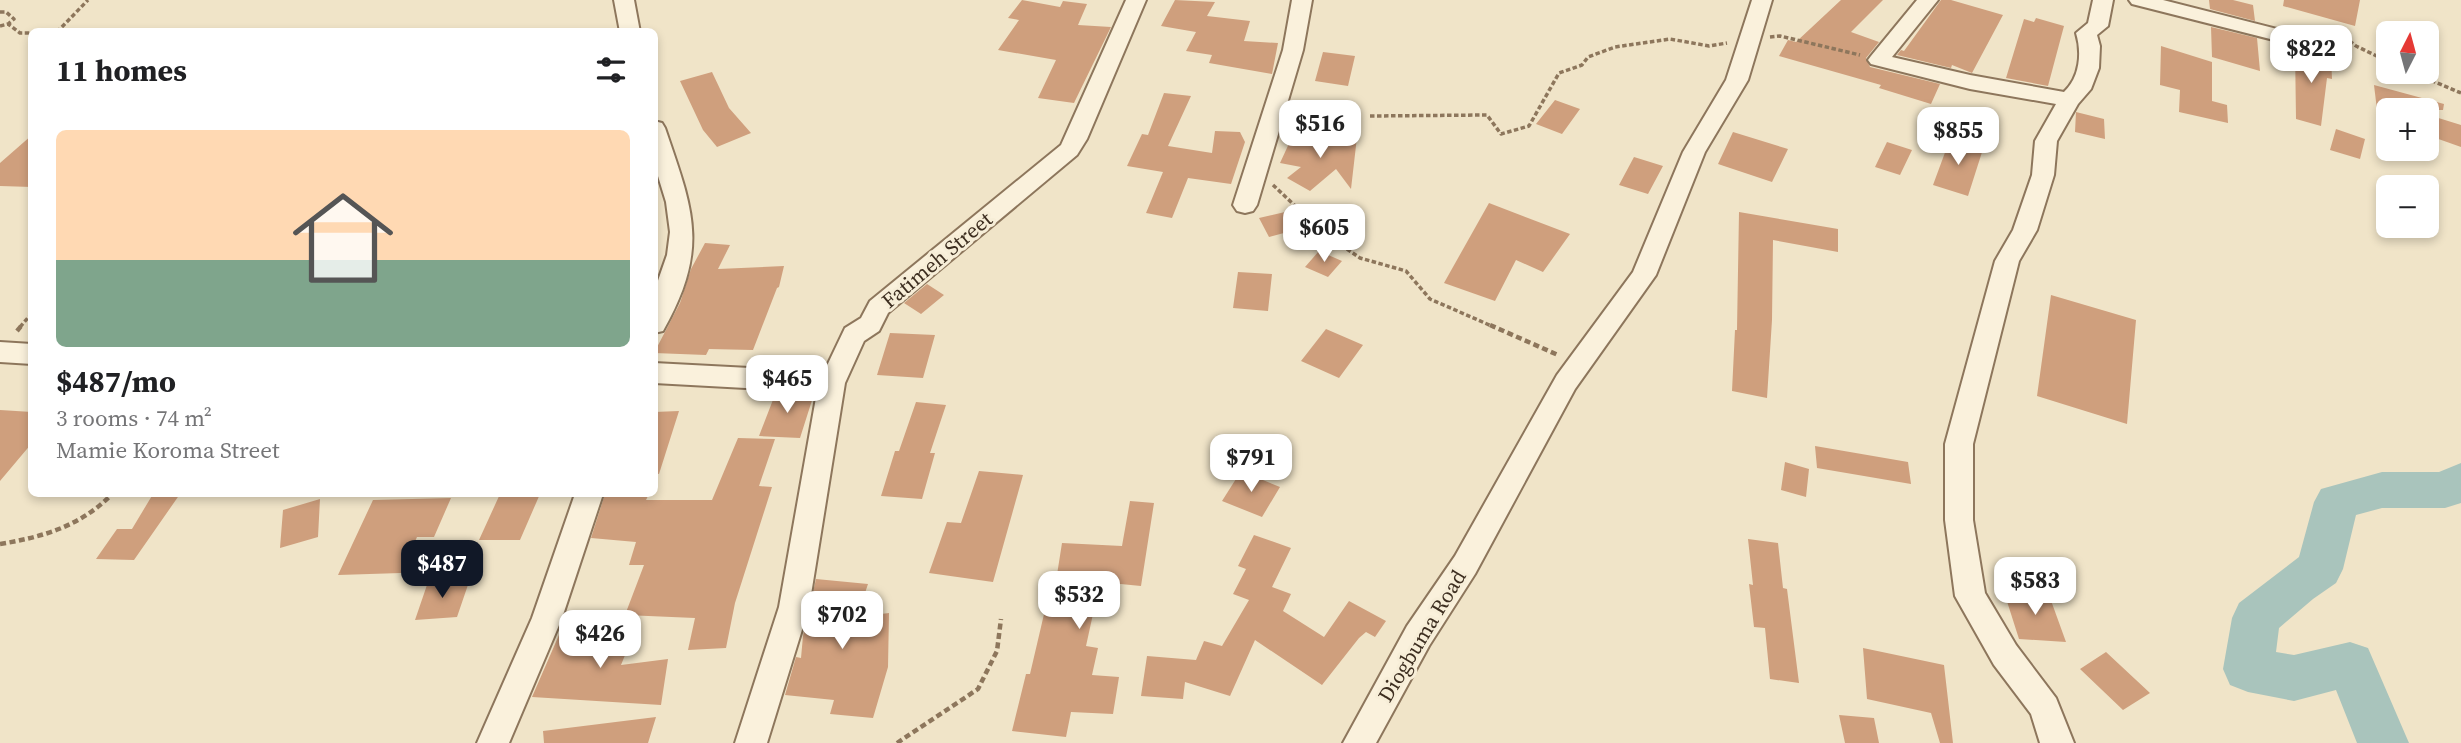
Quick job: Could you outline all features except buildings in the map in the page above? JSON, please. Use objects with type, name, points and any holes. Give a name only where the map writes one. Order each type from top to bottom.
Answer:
[{"type":"street","points":[[624,0],[629,28]]},
{"type":"street","points":[[1245,205],[1293,50],[1302,0]]},
{"type":"street","points":[[1749,39],[1762,0]]},
{"type":"street","points":[[1928,0],[1878,60],[1970,82],[2069,100]]},
{"type":"street","points":[[2058,743],[2052,734],[2045,708],[2005,655],[1970,596],[1959,520],[1959,444],[2007,261],[2025,230],[2043,175],[2046,141],[2069,100],[2080,89],[2088,68],[2090,46],[2085,33],[2098,26],[2103,0]]},
{"type":"street","points":[[2138,0],[2321,46]]},
{"type":"street","name":"Fatimeh Street","points":[[751,743],[794,607],[832,383],[854,335],[870,324],[878,307],[1069,150],[1134,6]]},
{"type":"street","name":"Diogbuma Road","points":[[1359,743],[1418,636],[1465,565],[1530,443],[1578,364],[1644,275],[1694,152],[1737,80],[1749,39]]},
{"type":"street","points":[[658,141],[677,203],[682,242],[678,261],[658,314]]},
{"type":"street","points":[[0,352],[28,354]]},
{"type":"street","points":[[658,373],[832,383]]},
{"type":"street","points":[[493,743],[547,618],[588,497]]},
{"type":"path","points":[[61,28],[88,0]]},
{"type":"path","points":[[0,12],[6,12],[13,19],[0,26]]},
{"type":"path","points":[[8,24],[20,33],[28,33]]},
{"type":"path","points":[[2321,46],[2332,27],[2356,46],[2376,56]]},
{"type":"path","points":[[1370,116],[1487,115],[1501,134],[1529,126],[1559,73],[1582,65],[1588,57],[1615,47],[1670,39],[1709,46],[1780,36],[1878,60]]},
{"type":"path","points":[[2440,84],[2461,93]]},
{"type":"path","points":[[1257,170],[1324,233],[1360,258],[1406,271],[1430,299],[1578,364]]},
{"type":"path","points":[[0,544],[40,538],[82,519],[108,497]]},
{"type":"path","points":[[897,743],[978,689],[998,650],[1002,619]]},
{"type":"waterway","points":[[2383,743],[2350,664],[2294,678],[2248,669],[2256,618],[2296,584],[2319,569],[2337,502],[2382,490],[2445,490],[2461,481]]}]
